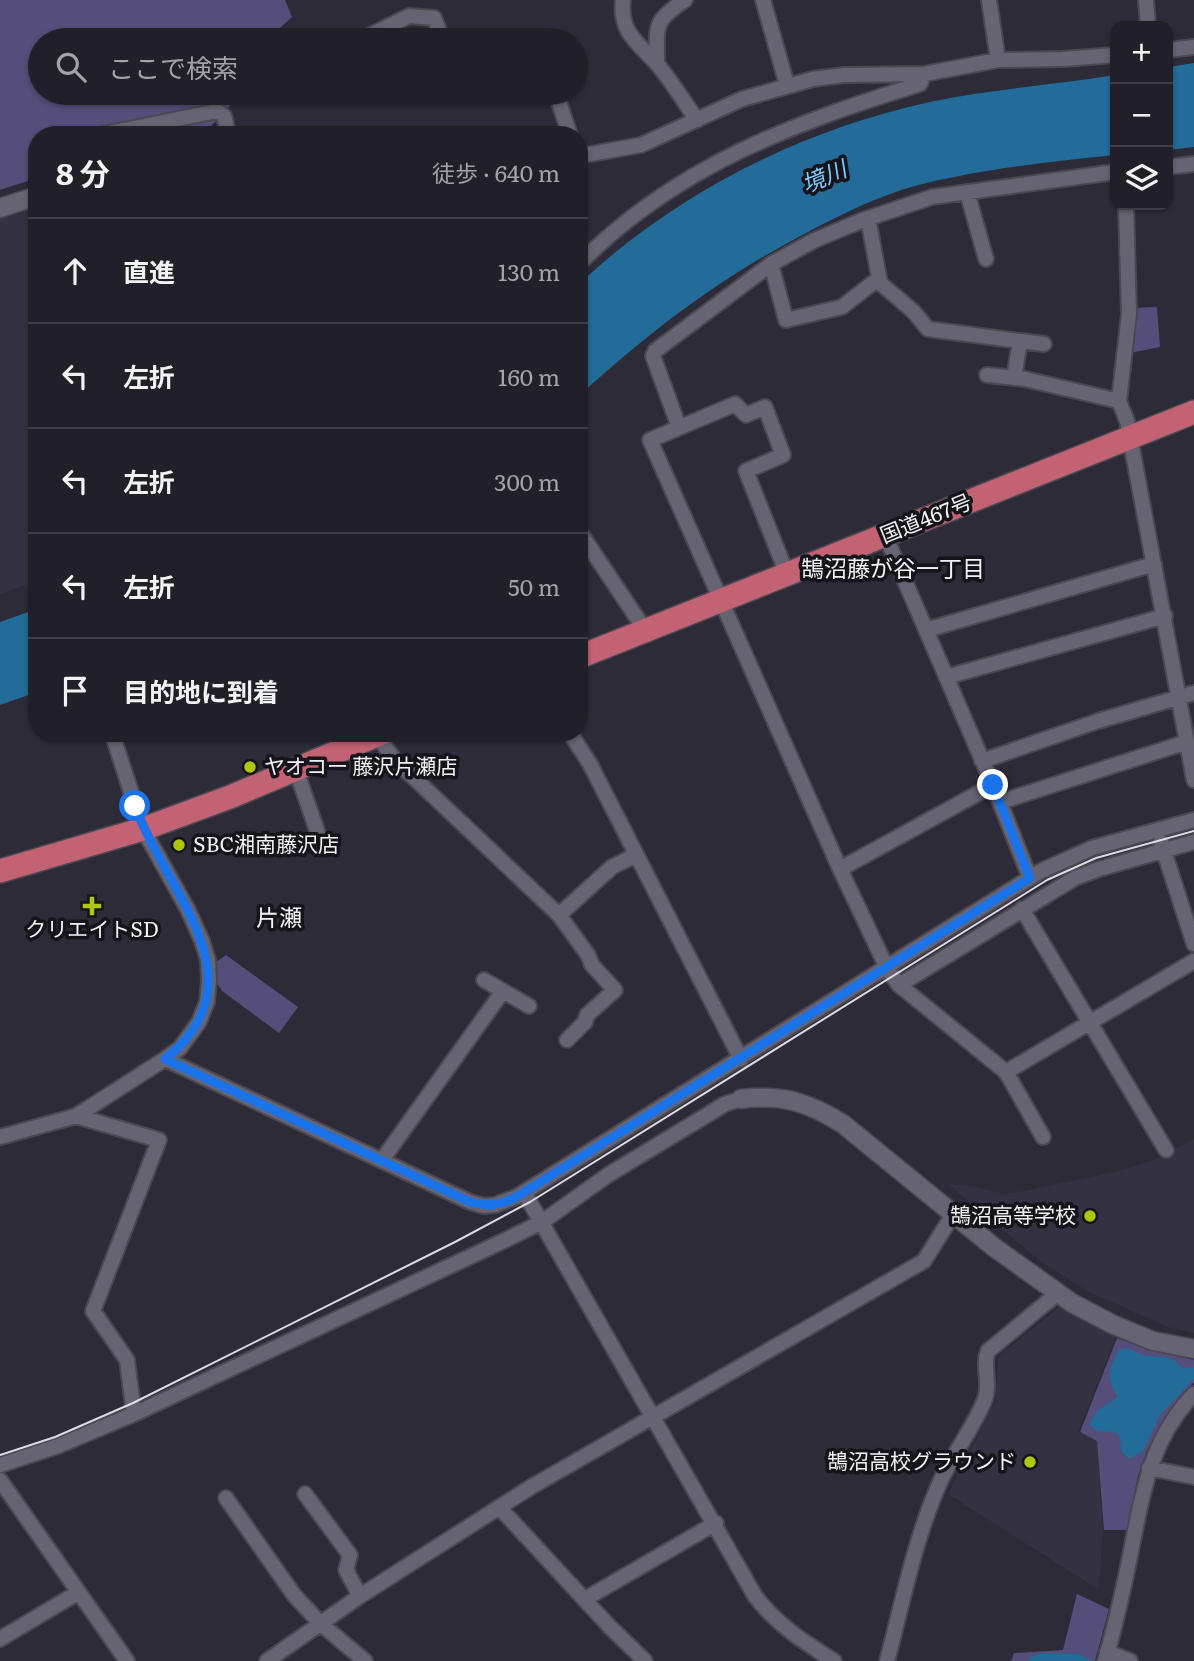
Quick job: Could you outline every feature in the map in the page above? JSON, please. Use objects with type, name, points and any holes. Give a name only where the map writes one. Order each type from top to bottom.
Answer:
[{"type":"highway","name":"国道467号","points":[[588,653],[1194,412]]},
{"type":"highway","points":[[0,871],[143,830],[361,742]]},
{"type":"street","points":[[623,0],[629,32],[643,52],[657,64],[697,120]]},
{"type":"street","points":[[657,64],[657,32],[663,15],[685,0]]},
{"type":"street","points":[[763,0],[787,85]]},
{"type":"street","points":[[989,0],[998,60]]},
{"type":"street","points":[[1146,0],[1148,21]]},
{"type":"street","points":[[385,28],[409,16],[434,18],[438,28]]},
{"type":"street","points":[[1173,49],[1194,47]]},
{"type":"street","points":[[588,154],[641,145],[742,99],[787,85],[844,75],[924,74],[998,60],[1110,55]]},
{"type":"street","points":[[588,255],[650,204],[711,164],[803,122],[920,85],[924,74]]},
{"type":"street","points":[[560,105],[567,126]]},
{"type":"street","points":[[143,126],[217,111],[224,117],[226,126]]},
{"type":"street","points":[[1173,166],[1194,164]]},
{"type":"street","points":[[679,427],[653,356],[655,351],[771,264],[815,240],[867,218],[932,197],[1110,173]]},
{"type":"street","points":[[967,192],[986,259]]},
{"type":"street","points":[[0,208],[28,200]]},
{"type":"street","points":[[1126,210],[1129,314],[1119,401],[1127,421],[1194,780]]},
{"type":"street","points":[[867,218],[880,283],[907,305],[929,329],[1044,344]]},
{"type":"street","points":[[771,264],[786,320],[842,307],[879,278]]},
{"type":"street","points":[[1014,378],[1020,341]]},
{"type":"street","points":[[987,375],[1014,378],[1119,401]]},
{"type":"street","points":[[787,573],[746,471],[783,455],[765,407],[746,415],[735,404],[650,440],[840,869],[887,968],[899,985],[1006,1072],[1043,1137]]},
{"type":"street","points":[[884,535],[993,785],[1030,878]]},
{"type":"street","points":[[588,544],[645,630]]},
{"type":"street","points":[[926,630],[1154,564]]},
{"type":"street","points":[[946,677],[1165,616]]},
{"type":"street","points":[[982,761],[1194,693]]},
{"type":"street","points":[[1000,802],[1187,741]]},
{"type":"street","points":[[0,1137],[76,1115],[165,1059],[180,1048],[199,1023],[207,1002],[208,960],[197,929],[143,830],[115,742]]},
{"type":"street","points":[[384,742],[394,759],[559,915],[588,955],[592,965],[615,990],[587,1015],[585,1022],[567,1040]]},
{"type":"street","points":[[576,742],[590,764],[741,1059]]},
{"type":"street","points":[[296,770],[322,845]]},
{"type":"street","points":[[840,869],[993,785]]},
{"type":"street","points":[[165,1059],[470,1202],[484,1206],[502,1203],[741,1059],[1030,878],[1077,853],[1194,820]]},
{"type":"street","points":[[1157,830],[1194,944]]},
{"type":"street","points":[[899,985],[1022,909],[1088,872],[1194,842]]},
{"type":"street","points":[[559,915],[612,867],[636,855]]},
{"type":"street","points":[[1022,909],[1166,1150]]},
{"type":"street","points":[[1006,1072],[1194,961]]},
{"type":"street","points":[[484,980],[529,1006]]},
{"type":"street","points":[[382,1160],[503,991]]},
{"type":"street","points":[[0,1465],[58,1446],[134,1414],[542,1222],[608,1175],[725,1104],[740,1099],[775,1097],[818,1108],[843,1124],[995,1248],[1072,1303],[1133,1333],[1194,1349]]},
{"type":"street","points":[[76,1115],[159,1140],[93,1311],[127,1360],[134,1414]]},
{"type":"street","points":[[524,1192],[716,1523],[755,1596],[770,1615],[794,1636],[834,1661]]},
{"type":"street","points":[[267,1661],[360,1596],[499,1507],[924,1261],[954,1213]]},
{"type":"street","points":[[887,1661],[923,1528],[941,1480],[986,1397],[985,1359],[988,1351],[1058,1293]]},
{"type":"street","points":[[1130,1661],[1106,1657],[1149,1468],[1174,1419],[1194,1394]]},
{"type":"street","points":[[1149,1468],[1194,1477]]},
{"type":"street","points":[[0,1480],[127,1661]]},
{"type":"street","points":[[305,1494],[350,1555],[346,1570],[360,1596]]},
{"type":"street","points":[[226,1498],[294,1595],[321,1624],[365,1661]]},
{"type":"street","points":[[499,1507],[645,1661]]},
{"type":"street","points":[[585,1599],[716,1523]]},
{"type":"street","points":[[0,1639],[79,1592]]},
{"type":"shaded area","points":[[0,0],[285,0],[292,17],[280,28],[28,28],[28,105],[231,105],[210,126],[28,126],[28,181],[0,190]]},
{"type":"shaded area","points":[[28,206],[28,584],[0,594],[0,216]]},
{"type":"shaded area","points":[[1157,307],[1160,347],[1125,354],[1129,308]]},
{"type":"shaded area","points":[[226,955],[298,1007],[279,1033],[222,991],[217,983],[216,962]]},
{"type":"shaded area","name":"鵠沼高等学校","points":[[1194,1139],[1194,1333],[1168,1327],[1089,1292],[1039,1260],[948,1184],[972,1186],[1004,1194],[1024,1191],[1115,1172],[1151,1161]]},
{"type":"shaded area","name":"鵠沼高校グラウンド","points":[[1059,1307],[1116,1337],[1078,1432],[1097,1441],[1103,1530],[1099,1590],[948,1494],[996,1400],[998,1357]]},
{"type":"shaded area","points":[[1117,1338],[1150,1350],[1194,1360],[1194,1382],[1167,1414],[1147,1450],[1138,1476],[1127,1530],[1104,1530],[1097,1441],[1080,1432]]},
{"type":"shaded area","points":[[1077,1594],[1109,1609],[1095,1661],[1011,1661],[1014,1653],[1063,1650]]},
{"type":"water","points":[[1194,63],[1194,147],[1173,149],[1173,66]]},
{"type":"water","name":"境川","points":[[1110,76],[1110,156],[964,175],[901,190],[860,206],[775,250],[716,287],[660,327],[588,388],[588,276],[617,251],[699,194],[788,148],[834,129],[882,114],[953,98]]},
{"type":"water","points":[[28,612],[28,695],[0,705],[0,622]]},
{"type":"water","points":[[1124,1348],[1146,1356],[1170,1359],[1182,1368],[1194,1367],[1194,1379],[1160,1415],[1143,1451],[1131,1458],[1123,1454],[1117,1433],[1095,1430],[1089,1424],[1097,1411],[1116,1398],[1110,1373],[1118,1351]]},
{"type":"water","points":[[1044,1653],[1079,1654],[1092,1661],[1028,1661],[1032,1656]]},
{"type":"tram line","points":[[0,1455],[55,1437],[133,1403],[530,1202],[1047,880],[1096,858],[1194,831]]},
{"type":"place","name":"ヤオコー 藤沢片瀬店","points":[[250,767]]},
{"type":"place","name":"SBC湘南藤沢店","points":[[179,845]]},
{"type":"place","name":"クリエイトSD","points":[[92,906]]},
{"type":"place","name":"鵠沼高等学校","points":[[1090,1216]]},
{"type":"place","name":"鵠沼高校グラウンド","points":[[1030,1462]]},
{"type":"district","name":"鵠沼藤が谷一丁目","points":[[893,569]]},
{"type":"district","name":"片瀬","points":[[279,918]]},
{"type":"route","points":[[135,806],[143,830],[188,910],[208,960],[207,1002],[199,1023],[180,1048],[165,1059],[470,1202],[484,1206],[511,1200],[613,1139],[1030,878],[993,785]]}]
